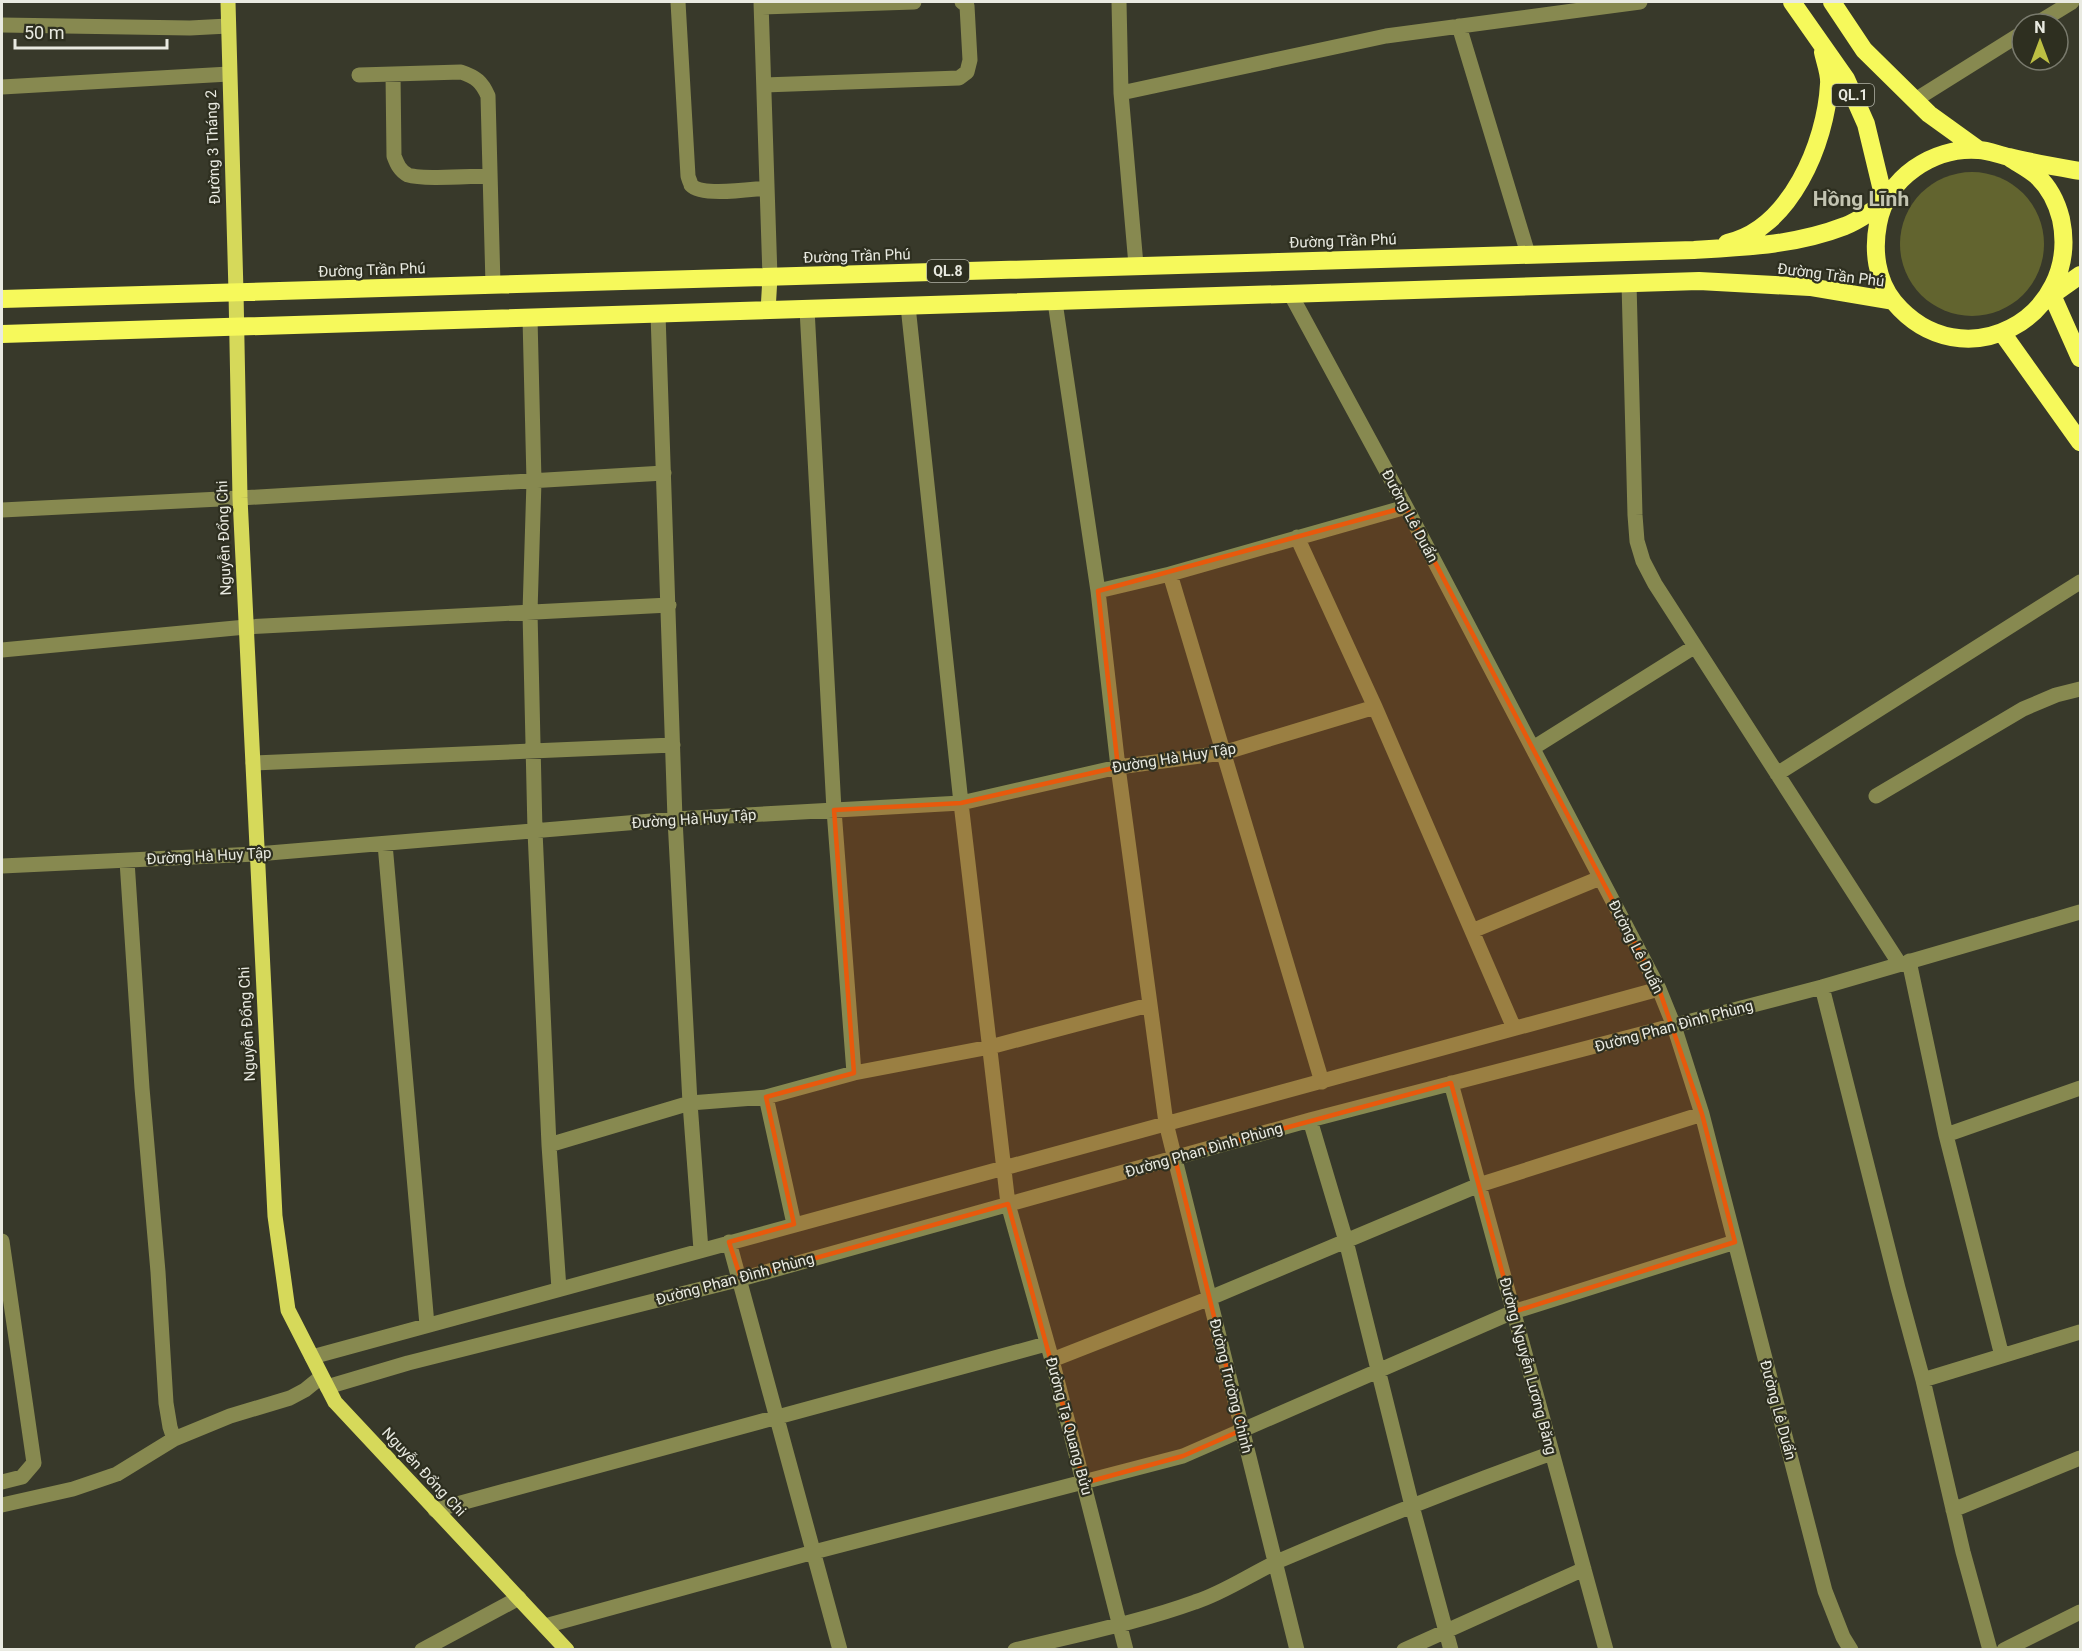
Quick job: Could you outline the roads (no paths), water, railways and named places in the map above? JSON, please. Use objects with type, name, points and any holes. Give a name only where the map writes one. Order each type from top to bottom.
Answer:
[{"type":"highway","name":"QL.1","points":[[1792,2],[1846,79],[1866,124],[1885,203]]},
{"type":"highway","name":"QL.1","points":[[1832,2],[1864,50],[1929,114],[1979,150]]},
{"type":"highway","points":[[1694,250],[1738,240],[1759,229],[1779,211],[1798,185],[1814,152],[1825,115],[1830,81],[1820,42]]},
{"type":"highway","points":[[2080,171],[1979,150],[1947,152],[1917,165],[1894,186],[1880,213],[1875,243],[1879,273],[1893,301],[1914,322],[1942,336],[1973,340],[2003,334],[2030,320],[2052,295],[2080,275]]},
{"type":"highway","points":[[2010,158],[2037,176],[2056,202],[2060,213],[2066,233],[2064,266],[2052,295],[2080,358]]},
{"type":"highway","name":"Đường Trần Phú","points":[[2,299],[1694,250],[1770,246],[1808,238],[1847,225],[1885,203]]},
{"type":"highway","name":"Đường Trần Phú","points":[[2,334],[1699,281],[1810,287],[1893,301]]},
{"type":"highway","points":[[2003,334],[2080,442]]},
{"type":"main road","name":"Đường 3 Tháng 2","points":[[228,2],[236,292]]},
{"type":"main road","points":[[768,311],[770,276]]},
{"type":"main road","name":"Nguyễn Đổng Chi","points":[[236,292],[240,498],[275,1216],[288,1310],[335,1402],[567,1650]]},
{"type":"street","points":[[678,2],[688,176],[691,184],[699,189],[714,191],[767,188]]},
{"type":"street","points":[[770,276],[762,4],[914,2]]},
{"type":"street","points":[[764,85],[959,78],[967,72],[970,60],[967,6],[962,2]]},
{"type":"street","points":[[1119,2],[1121,93],[1136,265]]},
{"type":"street","points":[[1121,93],[1386,36],[1640,2]]},
{"type":"street","points":[[2056,12],[2072,2]]},
{"type":"street","points":[[2,25],[190,28],[228,26]]},
{"type":"street","points":[[1459,26],[1528,254]]},
{"type":"street","points":[[1914,100],[2010,40]]},
{"type":"street","points":[[359,75],[461,72],[474,76],[483,84],[488,96],[493,285]]},
{"type":"street","points":[[2,87],[229,74]]},
{"type":"street","points":[[393,74],[393,156],[399,168],[407,174],[419,177],[490,176]]},
{"type":"street","points":[[1629,283],[1637,541],[1643,561],[1654,584],[1694,647],[1904,962],[2002,1356]]},
{"type":"street","name":"Đường Lê Duẩn","points":[[1291,295],[1406,507],[1659,989],[1674,1026],[1702,1114],[1825,1591],[1843,1637],[1851,1650]]},
{"type":"street","name":"Đường Trường Chinh","points":[[1055,302],[1098,591],[1118,767],[1166,1123],[1297,1650]]},
{"type":"street","name":"Đường Tạ Quang Bửu","points":[[908,306],[1008,1204],[1052,1360],[1126,1650]]},
{"type":"street","points":[[807,309],[834,810],[854,1072]]},
{"type":"street","points":[[658,314],[675,819],[700,1250]]},
{"type":"street","points":[[530,318],[534,481],[530,612],[535,831],[549,1145],[559,1289]]},
{"type":"street","points":[[2,510],[664,473]]},
{"type":"street","points":[[1098,591],[1170,574],[1406,507]]},
{"type":"street","points":[[1297,537],[1375,707],[1514,1028]]},
{"type":"street","points":[[1170,574],[1322,1082]]},
{"type":"street","points":[[1777,774],[2080,582]]},
{"type":"street","points":[[2,650],[246,627],[669,605]]},
{"type":"street","points":[[1533,748],[1694,647]]},
{"type":"street","points":[[1876,796],[2023,710],[2056,695],[2080,689]]},
{"type":"street","name":"Đường Hà Huy Tập","points":[[2,866],[257,854],[675,819],[962,803],[1118,767],[1223,753],[1375,707]]},
{"type":"street","points":[[253,764],[673,745]]},
{"type":"street","points":[[385,844],[427,1325]]},
{"type":"street","points":[[128,861],[142,1088],[158,1272],[166,1404],[174,1439]]},
{"type":"street","points":[[1472,931],[1600,878]]},
{"type":"street","name":"Đường Phan Đình Phùng","points":[[2,1505],[73,1489],[117,1474],[174,1439],[230,1416],[290,1398],[324,1382],[741,1279],[1310,1120],[1822,987],[2080,912]]},
{"type":"street","points":[[1822,987],[1990,1650]]},
{"type":"street","points":[[312,1357],[1659,989]]},
{"type":"street","points":[[549,1145],[690,1103],[766,1097],[854,1072],[990,1047],[1149,1005]]},
{"type":"street","name":"Đường Nguyễn Lương Băng","points":[[1451,1083],[1606,1650]]},
{"type":"street","points":[[1946,1135],[2080,1088]]},
{"type":"street","points":[[766,1097],[794,1224]]},
{"type":"street","points":[[1052,1360],[1210,1298],[1479,1185],[1702,1114]]},
{"type":"street","points":[[1310,1120],[1346,1241],[1412,1506],[1451,1650]]},
{"type":"street","points":[[2,1241],[34,1463],[22,1477],[2,1482]]},
{"type":"street","points":[[729,1242],[741,1279],[840,1650]]},
{"type":"street","points":[[545,1626],[814,1552],[1183,1456],[1513,1311],[1735,1242]]},
{"type":"street","points":[[1923,1380],[2080,1332]]},
{"type":"street","points":[[435,1510],[1046,1344]]},
{"type":"street","points":[[1015,1650],[1118,1625],[1212,1596],[1275,1563],[1476,1480],[1552,1454]]},
{"type":"street","points":[[1953,1510],[2080,1458]]},
{"type":"street","points":[[1404,1650],[1584,1569]]},
{"type":"street","points":[[422,1650],[519,1598]]},
{"type":"street","points":[[2004,1650],[2080,1612]]},
{"type":"district","name":"Hồng Lĩnh","points":[[1861,199]]}]
